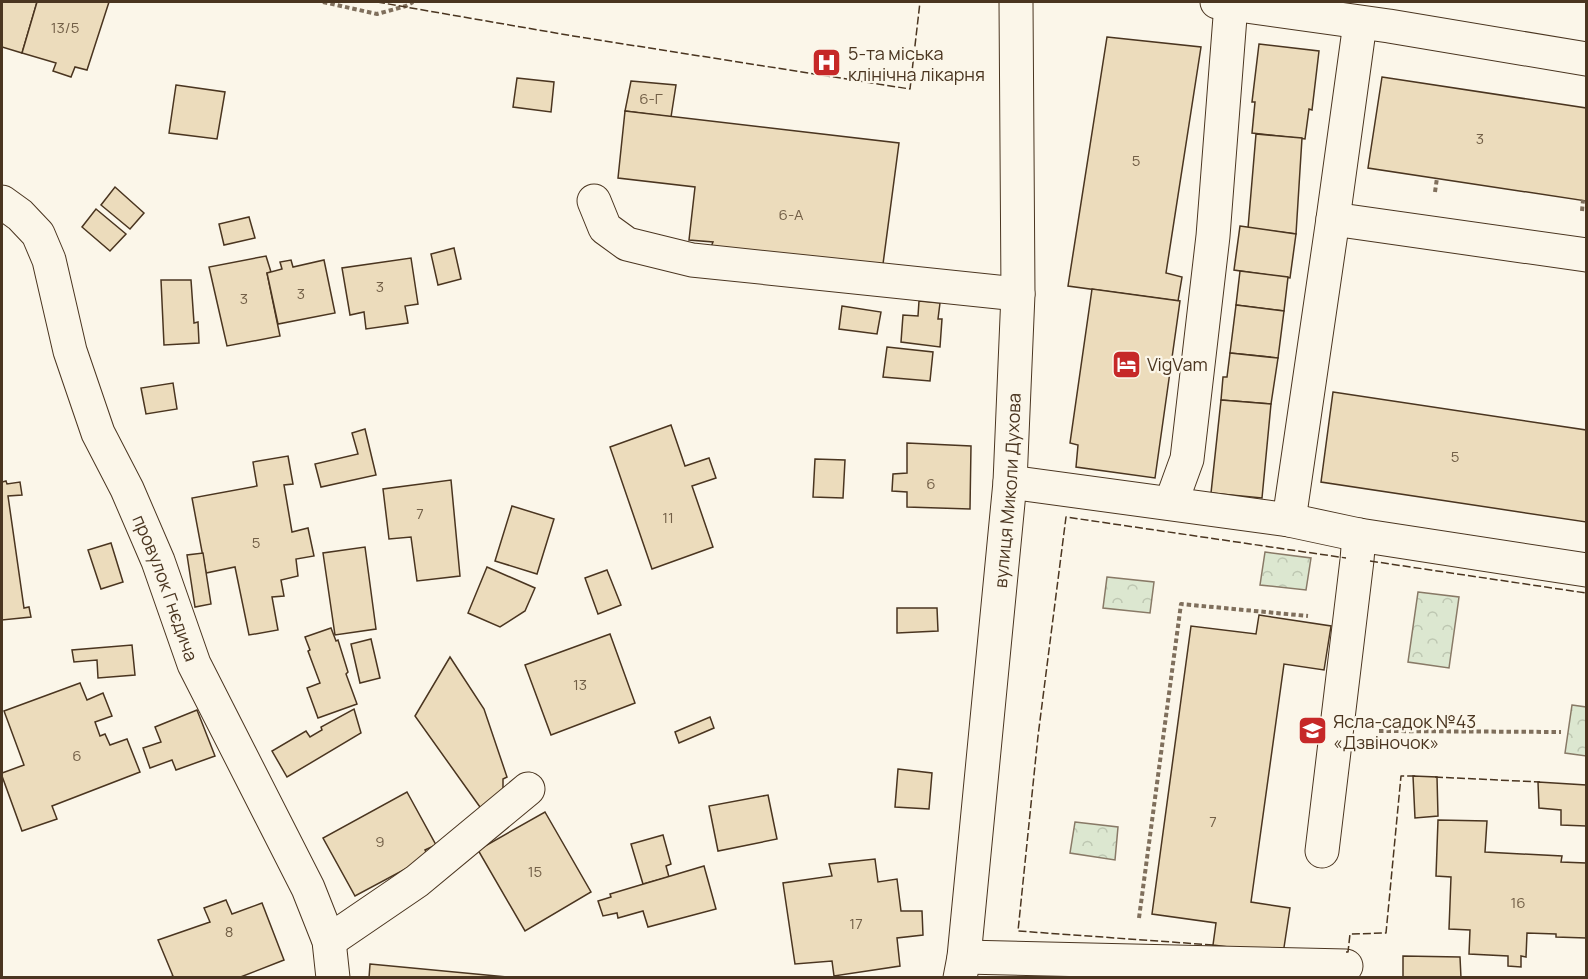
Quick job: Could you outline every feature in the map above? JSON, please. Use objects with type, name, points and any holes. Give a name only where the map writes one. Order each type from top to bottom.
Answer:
[{"type":"street","name":"вулиця Миколи Духова","points":[[962,968],[1010,482],[1018,294],[1016,2]]},
{"type":"street","points":[[1171,503],[1187,459],[1213,236],[1224,3],[1360,22],[1587,59]]},
{"type":"street","points":[[1289,520],[1360,22]]},
{"type":"street","points":[[594,201],[604,228],[627,244],[692,260],[1018,294]]},
{"type":"street","name":"провулок Гнєдича","points":[[2,202],[20,215],[39,234],[50,260],[70,351],[98,433],[127,489],[158,561],[194,664],[308,888],[329,941],[333,978]]},
{"type":"street","points":[[1333,219],[1587,255]]},
{"type":"street","points":[[1010,482],[1289,520],[1359,535],[1587,570]]},
{"type":"street","points":[[1322,851],[1359,535]]},
{"type":"street","points":[[329,941],[417,881],[528,789]]},
{"type":"street","points":[[962,968],[1346,966]]},
{"type":"path","points":[[323,2],[377,14],[413,2]]},
{"type":"path","points":[[1138,925],[1181,604],[1350,619]]},
{"type":"path","points":[[1336,730],[1561,732]]},
{"type":"green space","points":[[1265,552],[1311,558],[1306,590],[1260,585]]},
{"type":"green space","points":[[1107,577],[1154,582],[1150,613],[1103,608]]},
{"type":"green space","points":[[1418,592],[1459,597],[1449,668],[1408,662]]},
{"type":"green space","points":[[1572,705],[1586,707],[1586,756],[1565,753]]},
{"type":"green space","points":[[1075,822],[1118,827],[1115,860],[1070,853]]},
{"type":"building","points":[[2,2],[37,2],[22,53],[2,47]]},
{"type":"building","points":[[37,2],[109,2],[87,70],[75,67],[71,77],[53,71],[56,63],[22,53]]},
{"type":"building","points":[[1107,37],[1201,47],[1166,273],[1182,277],[1178,301],[1068,286]]},
{"type":"building","points":[[1259,44],[1319,51],[1312,110],[1309,109],[1305,139],[1252,133],[1255,102],[1252,102]]},
{"type":"building","points":[[1382,77],[1586,108],[1586,201],[1368,168]]},
{"type":"building","points":[[517,78],[554,82],[551,112],[513,107]]},
{"type":"building","points":[[631,81],[676,85],[671,117],[625,111]]},
{"type":"building","points":[[176,85],[225,92],[217,139],[169,133]]},
{"type":"building","points":[[625,111],[899,143],[883,264],[711,247],[713,242],[689,240],[695,187],[618,178]]},
{"type":"building","points":[[1256,134],[1302,138],[1296,234],[1248,228]]},
{"type":"building","points":[[115,187],[144,213],[130,229],[101,205]]},
{"type":"building","points":[[96,209],[126,234],[110,251],[82,227]]},
{"type":"building","points":[[249,217],[255,238],[224,245],[219,224]]},
{"type":"building","points":[[1240,226],[1296,234],[1290,278],[1234,270]]},
{"type":"building","points":[[454,248],[461,279],[438,285],[431,254]]},
{"type":"building","points":[[266,256],[271,272],[267,273],[280,336],[227,346],[209,267]]},
{"type":"building","points":[[411,258],[418,304],[405,306],[408,323],[366,329],[364,312],[350,315],[342,268]]},
{"type":"building","points":[[291,260],[293,267],[324,260],[335,313],[278,324],[267,273],[282,269],[280,262]]},
{"type":"building","points":[[1240,271],[1288,277],[1284,311],[1236,305]]},
{"type":"building","points":[[161,280],[191,280],[194,323],[198,322],[199,343],[164,345]]},
{"type":"building","name":"VigVam","points":[[1092,289],[1180,301],[1155,478],[1076,467],[1078,445],[1070,443]]},
{"type":"building","points":[[919,301],[940,303],[938,319],[942,319],[940,347],[901,342],[903,315],[918,316]]},
{"type":"building","points":[[1236,305],[1284,311],[1278,358],[1230,353]]},
{"type":"building","points":[[842,306],[881,312],[877,334],[839,329]]},
{"type":"building","points":[[887,347],[933,352],[930,381],[883,377]]},
{"type":"building","points":[[1230,353],[1278,358],[1271,404],[1221,400],[1223,377],[1227,377]]},
{"type":"building","points":[[173,383],[177,409],[146,414],[141,388]]},
{"type":"building","points":[[1333,392],[1586,430],[1586,522],[1321,482]]},
{"type":"building","points":[[1221,400],[1271,404],[1262,498],[1211,493]]},
{"type":"building","points":[[671,425],[685,466],[709,458],[716,478],[692,486],[713,547],[652,569],[610,447]]},
{"type":"building","points":[[365,429],[376,475],[321,487],[315,464],[358,454],[352,433]]},
{"type":"building","points":[[907,443],[971,446],[970,509],[907,507],[907,492],[892,491],[893,474],[907,473]]},
{"type":"building","points":[[288,456],[293,484],[284,485],[292,532],[308,528],[314,556],[296,559],[298,576],[281,580],[284,596],[272,597],[278,630],[249,635],[235,567],[206,573],[192,498],[257,486],[253,462]]},
{"type":"building","points":[[815,459],[845,460],[843,498],[813,497]]},
{"type":"building","points":[[451,480],[460,576],[417,581],[411,537],[389,539],[383,489]]},
{"type":"building","points":[[6,481],[7,484],[20,482],[22,495],[8,496],[24,608],[29,607],[31,617],[2,620],[2,482]]},
{"type":"building","points":[[512,506],[554,519],[537,574],[495,561]]},
{"type":"building","points":[[111,543],[123,582],[101,589],[88,550]]},
{"type":"building","points":[[365,547],[376,629],[335,635],[323,553]]},
{"type":"building","points":[[203,553],[211,604],[195,607],[187,555]]},
{"type":"building","points":[[487,567],[535,588],[525,611],[500,627],[468,613]]},
{"type":"building","points":[[607,570],[621,605],[598,614],[585,578]]},
{"type":"building","points":[[897,608],[937,608],[938,631],[897,633]]},
{"type":"building","points":[[1259,615],[1331,626],[1324,670],[1284,664],[1251,902],[1290,908],[1283,954],[1213,945],[1216,923],[1152,914],[1191,626],[1256,634]]},
{"type":"building","points":[[331,628],[336,641],[338,640],[348,672],[346,674],[357,704],[318,718],[307,688],[320,683],[305,637]]},
{"type":"building","points":[[610,634],[635,703],[551,735],[525,665]]},
{"type":"building","points":[[371,639],[380,678],[360,683],[351,644]]},
{"type":"building","points":[[132,645],[135,675],[98,678],[97,660],[74,662],[72,650]]},
{"type":"building","points":[[450,657],[484,709],[507,777],[503,779],[503,797],[485,814],[415,716]]},
{"type":"building","points":[[80,683],[87,700],[103,693],[112,716],[95,722],[100,736],[105,734],[110,745],[127,739],[140,772],[52,806],[57,819],[22,831],[2,773],[24,765],[4,711]]},
{"type":"building","points":[[354,709],[361,733],[287,777],[272,751],[306,731],[310,737],[322,730],[321,727]]},
{"type":"building","points":[[197,710],[215,756],[176,770],[172,760],[150,768],[143,748],[161,742],[155,727]]},
{"type":"building","points":[[710,717],[714,728],[679,743],[675,732]]},
{"type":"building","points":[[898,769],[932,773],[929,809],[895,807]]},
{"type":"building","points":[[1413,776],[1437,777],[1438,816],[1415,818]]},
{"type":"building","points":[[1538,782],[1586,785],[1586,826],[1561,825],[1561,810],[1539,808]]},
{"type":"building","points":[[407,792],[436,845],[425,850],[428,857],[355,896],[323,838]]},
{"type":"building","points":[[768,795],[777,839],[718,851],[709,806]]},
{"type":"building","points":[[545,812],[591,892],[525,931],[478,850]]},
{"type":"building","points":[[1438,820],[1487,821],[1485,852],[1562,856],[1561,862],[1586,863],[1586,938],[1527,933],[1526,957],[1521,956],[1521,967],[1508,966],[1508,956],[1469,954],[1470,930],[1449,929],[1451,877],[1436,876]]},
{"type":"building","points":[[663,835],[671,864],[666,866],[669,877],[643,884],[631,844]]},
{"type":"building","points":[[875,859],[878,882],[897,879],[901,911],[922,911],[923,935],[897,938],[900,966],[834,976],[832,961],[795,964],[783,883],[832,876],[829,864]]},
{"type":"building","points":[[704,866],[716,909],[648,927],[643,911],[618,918],[617,913],[603,916],[598,901],[611,897],[610,894]]},
{"type":"building","points":[[226,900],[232,914],[262,903],[284,960],[238,978],[167,978],[173,976],[158,940],[210,922],[204,908]]},
{"type":"building","points":[[1403,956],[1460,957],[1461,978],[1403,978]]},
{"type":"building","points":[[370,964],[518,978],[369,978]]},
{"type":"fence","points":[[377,2],[573,36],[910,89],[920,2]]},
{"type":"fence","points":[[1213,945],[1018,931],[1038,736],[1066,517],[1346,558]]},
{"type":"fence","points":[[1370,561],[1586,593]]},
{"type":"fence","points":[[1346,952],[1348,952],[1350,934],[1386,933],[1401,776],[1417,776]]},
{"type":"fence","points":[[1435,777],[1540,782]]},
{"type":"place","name":"5-та міська клінічна лікарня","points":[[827,63]]},
{"type":"place","name":"VigVam","points":[[1126,364]]},
{"type":"place","name":"Ясла-садок №43 «Дзвіночок»","points":[[1312,731]]}]
